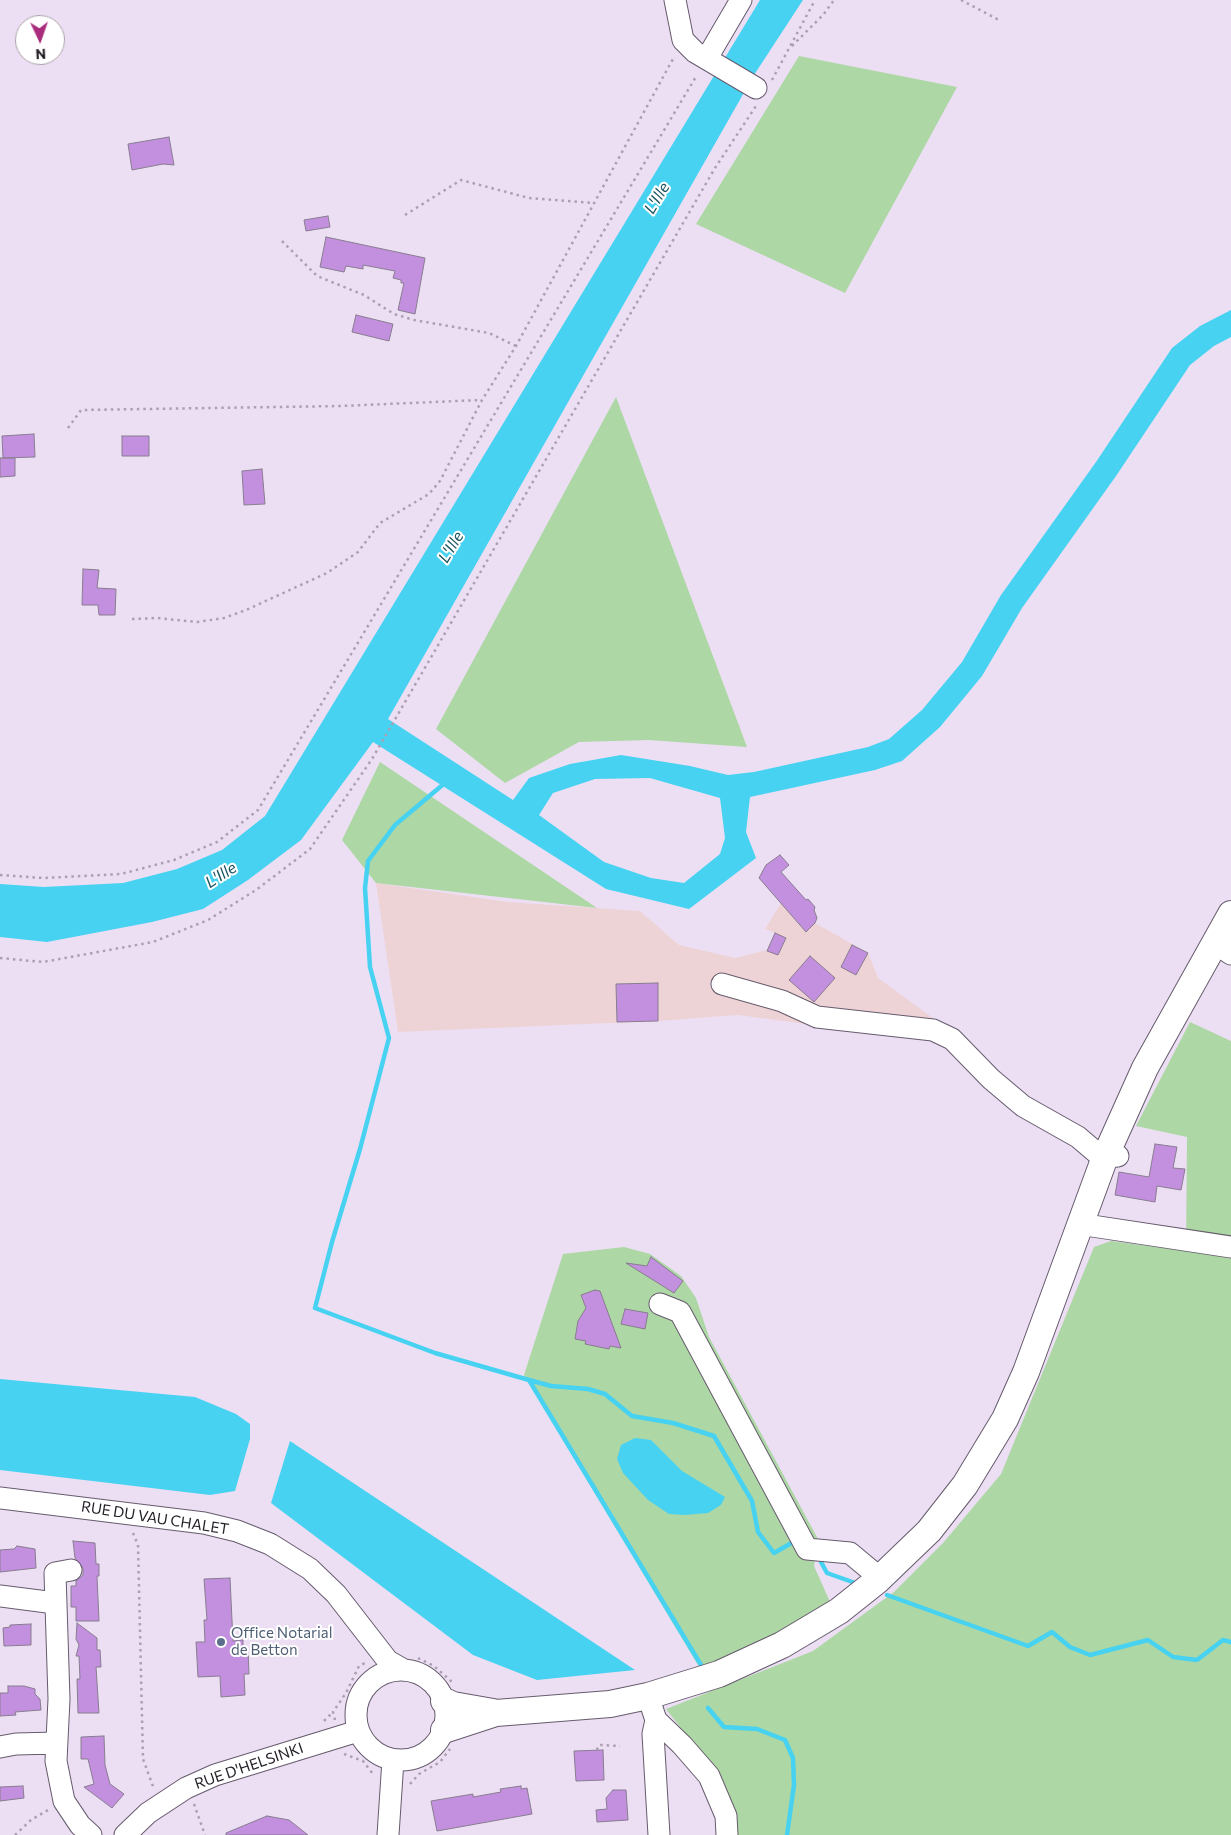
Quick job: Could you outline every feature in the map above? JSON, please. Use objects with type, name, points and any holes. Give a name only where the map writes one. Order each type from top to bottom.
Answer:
[{"type":"main road","points":[[455,1704],[496,1713],[610,1704],[648,1696],[719,1674],[782,1645],[839,1611],[878,1580],[929,1531],[1001,1438],[1079,1224],[1111,1156],[1145,1068],[1223,949],[1231,914]]},
{"type":"main road","points":[[449,1737],[496,1713]]},
{"type":"street","points":[[675,0],[683,40],[695,52],[761,92]]},
{"type":"street","points":[[711,60],[741,0]]},
{"type":"street","points":[[722,984],[782,1001],[817,1017],[933,1030],[952,1039],[992,1079],[1023,1106],[1078,1138],[1098,1154],[1111,1156]]},
{"type":"street","points":[[1079,1224],[1231,1247]]},
{"type":"street","points":[[660,1304],[680,1312],[807,1549],[850,1553],[874,1574],[878,1580]]},
{"type":"street","name":"RUE DU VAU CHALET","points":[[0,1498],[148,1515],[204,1523],[238,1531],[270,1544],[310,1569],[336,1594],[388,1661],[410,1664]]},
{"type":"street","points":[[71,1570],[55,1573],[59,1699],[56,1743],[57,1770],[64,1801],[80,1825],[91,1835]]},
{"type":"street","points":[[0,1596],[55,1603]]},
{"type":"street","name":"RUE DU VAU CHALET","points":[[364,1628],[372,1660],[370,1682]]},
{"type":"street","points":[[410,1664],[417,1673],[429,1679],[455,1704],[446,1716],[449,1737],[436,1744],[424,1754],[409,1760],[393,1760],[378,1755],[349,1733],[360,1696],[370,1682],[386,1672],[410,1664]]},
{"type":"street","points":[[648,1696],[656,1720],[682,1745],[709,1776],[726,1816],[727,1835]]},
{"type":"street","points":[[656,1720],[653,1734],[659,1835]]},
{"type":"street","name":"RUE D'HELSINKI","points":[[125,1835],[148,1813],[186,1788],[215,1774],[349,1733]]},
{"type":"street","points":[[0,1747],[16,1744],[56,1743]]},
{"type":"street","points":[[388,1835],[393,1760]]},
{"type":"path","points":[[0,958],[43,962],[153,942],[208,920],[256,890],[310,849],[372,759],[715,168],[789,48],[815,0]]},
{"type":"path","points":[[789,48],[823,15],[834,0]]},
{"type":"path","points":[[961,0],[1001,21]]},
{"type":"path","points":[[132,619],[157,618],[197,622],[224,618],[282,595],[327,573],[358,552],[380,524],[429,494],[440,481],[482,400],[516,346],[683,40]]},
{"type":"path","points":[[0,875],[44,878],[122,874],[174,860],[217,842],[258,810],[711,60]]},
{"type":"path","points":[[405,215],[461,180],[529,198],[594,204]]},
{"type":"path","points":[[282,241],[317,276],[364,295],[394,314],[414,320],[489,334],[516,346]]},
{"type":"path","points":[[68,428],[81,410],[340,406],[482,400]]},
{"type":"path","points":[[132,1530],[138,1544],[143,1759],[156,1796]]},
{"type":"path","points":[[372,1660],[358,1666],[346,1693],[334,1712],[349,1733],[345,1755],[363,1761],[371,1770],[378,1791],[406,1792],[419,1774],[440,1762],[449,1737]]},
{"type":"path","points":[[410,1664],[434,1666],[462,1691],[455,1704]]},
{"type":"path","points":[[598,1750],[598,1746],[601,1744],[620,1746]]},
{"type":"path","points":[[186,1788],[198,1811],[205,1835]]},
{"type":"path","points":[[15,1835],[31,1820],[64,1801]]},
{"type":"shaded area","points":[[376,883],[508,902],[640,911],[679,945],[735,958],[767,950],[775,933],[765,929],[781,903],[806,932],[815,923],[868,953],[878,978],[933,1018],[942,1042],[738,1015],[658,1021],[398,1032]]},
{"type":"green space","points":[[799,56],[957,87],[845,293],[696,224]]},
{"type":"green space","points":[[616,397],[747,747],[649,740],[579,742],[505,783],[436,729]]},
{"type":"green space","points":[[380,762],[597,908],[376,883],[342,840]]},
{"type":"green space","points":[[1190,1022],[1231,1041],[1231,1835],[734,1835],[708,1763],[666,1709],[813,1651],[894,1592],[943,1543],[1001,1474],[1094,1247],[1111,1241],[1186,1251],[1187,1137],[1136,1126]]},
{"type":"green space","points":[[624,1247],[650,1254],[681,1276],[696,1298],[709,1337],[818,1539],[814,1566],[831,1604],[755,1649],[701,1670],[524,1375],[563,1254]]},
{"type":"water","name":"L'Ille","points":[[760,0],[803,0],[754,75],[388,719],[513,800],[529,778],[570,764],[621,755],[690,766],[728,775],[754,772],[868,747],[889,739],[922,710],[962,662],[1001,595],[1096,462],[1172,348],[1200,326],[1231,310],[1231,337],[1214,346],[1190,365],[1116,476],[1022,608],[982,676],[940,727],[902,761],[875,770],[750,797],[746,832],[756,858],[689,909],[606,889],[373,742],[301,840],[248,880],[203,909],[152,922],[47,942],[0,937],[0,884],[44,887],[123,883],[177,869],[222,850],[265,816]],"holes":[[[650,778],[720,798],[725,838],[720,854],[684,883],[651,878],[604,862],[539,815],[553,793],[595,779]]]},
{"type":"water","points":[[0,1379],[195,1397],[236,1414],[250,1424],[250,1439],[235,1491],[210,1495],[0,1470]]},
{"type":"water","points":[[635,1438],[651,1440],[682,1471],[725,1497],[721,1505],[708,1513],[669,1514],[648,1500],[623,1473],[617,1459],[621,1445]]},
{"type":"water","points":[[290,1441],[635,1670],[537,1680],[473,1655],[271,1503]]},
{"type":"building","points":[[169,137],[174,165],[163,164],[132,170],[128,144]]},
{"type":"building","points":[[328,216],[330,227],[306,231],[304,220]]},
{"type":"building","points":[[326,237],[425,258],[415,314],[398,310],[404,283],[393,278],[395,271],[363,265],[363,269],[346,266],[344,272],[320,267]]},
{"type":"building","points":[[356,315],[393,324],[389,341],[352,332]]},
{"type":"building","points":[[34,434],[35,457],[3,458],[2,436]]},
{"type":"building","points":[[122,436],[149,436],[149,456],[122,456]]},
{"type":"building","points":[[0,458],[15,458],[15,476],[0,477]]},
{"type":"building","points":[[262,469],[265,504],[244,505],[242,471]]},
{"type":"building","points":[[83,569],[99,570],[97,588],[116,589],[115,615],[99,615],[98,605],[82,605]]},
{"type":"building","points":[[780,855],[789,865],[781,872],[806,900],[808,899],[815,907],[814,910],[817,918],[815,923],[806,932],[759,878],[766,865]]},
{"type":"building","points":[[775,933],[786,938],[778,955],[767,951]]},
{"type":"building","points":[[852,945],[868,953],[856,975],[841,967]]},
{"type":"building","points":[[810,956],[835,978],[814,1002],[789,980]]},
{"type":"building","points":[[658,983],[658,1021],[617,1022],[616,984]]},
{"type":"building","points":[[1155,1144],[1177,1147],[1173,1168],[1185,1169],[1181,1190],[1157,1186],[1155,1202],[1115,1195],[1119,1172],[1149,1177]]},
{"type":"building","points":[[651,1257],[683,1281],[674,1293],[626,1263],[647,1266]]},
{"type":"building","points":[[595,1290],[600,1291],[621,1348],[610,1346],[609,1349],[585,1344],[586,1341],[575,1339],[578,1321],[586,1308],[581,1295]]},
{"type":"building","points":[[625,1309],[648,1313],[645,1329],[621,1324]]},
{"type":"building","points":[[73,1541],[95,1543],[96,1564],[99,1564],[99,1576],[97,1576],[99,1621],[76,1621],[76,1607],[71,1607],[71,1586],[76,1586],[76,1581],[83,1575],[83,1568],[75,1558]]},
{"type":"building","points":[[17,1546],[35,1549],[36,1568],[0,1572],[0,1550],[14,1549]]},
{"type":"building","name":"Office Notarial de Betton","points":[[230,1578],[233,1641],[243,1640],[243,1649],[248,1649],[249,1674],[244,1674],[245,1695],[221,1697],[220,1676],[198,1677],[196,1642],[205,1642],[204,1620],[207,1620],[204,1579]]},
{"type":"building","points":[[77,1623],[97,1638],[97,1650],[100,1650],[101,1667],[96,1667],[99,1713],[78,1713],[77,1679],[80,1679],[79,1656],[76,1656],[79,1645],[76,1639]]},
{"type":"building","points":[[31,1624],[31,1645],[4,1646],[3,1628],[10,1627],[10,1625]]},
{"type":"building","points":[[8,1686],[24,1686],[35,1689],[35,1694],[40,1699],[41,1710],[15,1712],[16,1715],[0,1716],[0,1693],[8,1693]]},
{"type":"building","points":[[104,1736],[105,1765],[110,1784],[124,1794],[112,1808],[84,1787],[94,1784],[88,1759],[81,1759],[81,1737]]},
{"type":"building","points":[[603,1750],[604,1780],[576,1781],[574,1751]]},
{"type":"building","points":[[23,1786],[24,1798],[0,1801],[0,1787]]},
{"type":"building","points":[[521,1786],[521,1789],[527,1788],[532,1814],[437,1831],[431,1801],[473,1794],[473,1797],[501,1792],[500,1789]]},
{"type":"building","points":[[613,1790],[626,1790],[628,1820],[597,1822],[596,1810],[607,1809],[606,1798]]},
{"type":"building","points":[[267,1816],[289,1820],[308,1835],[226,1835],[226,1833]]},
{"type":"waterway","points":[[446,782],[395,825],[368,861],[365,888],[370,967],[389,1038],[315,1308],[435,1353],[529,1380],[701,1665]]},
{"type":"waterway","points":[[529,1380],[551,1386],[588,1389],[605,1394],[632,1416],[673,1423],[714,1436],[752,1501],[758,1532],[774,1553],[795,1541]]},
{"type":"waterway","points":[[821,1562],[827,1573],[858,1584]]},
{"type":"waterway","points":[[887,1595],[1028,1646],[1052,1632],[1070,1647],[1090,1655],[1148,1640],[1173,1657],[1197,1660],[1223,1640],[1231,1642]]},
{"type":"waterway","points":[[708,1708],[724,1727],[757,1729],[785,1740],[793,1758],[794,1785],[787,1835]]},
{"type":"place","name":"Office Notarial de Betton","points":[[221,1642]]}]
